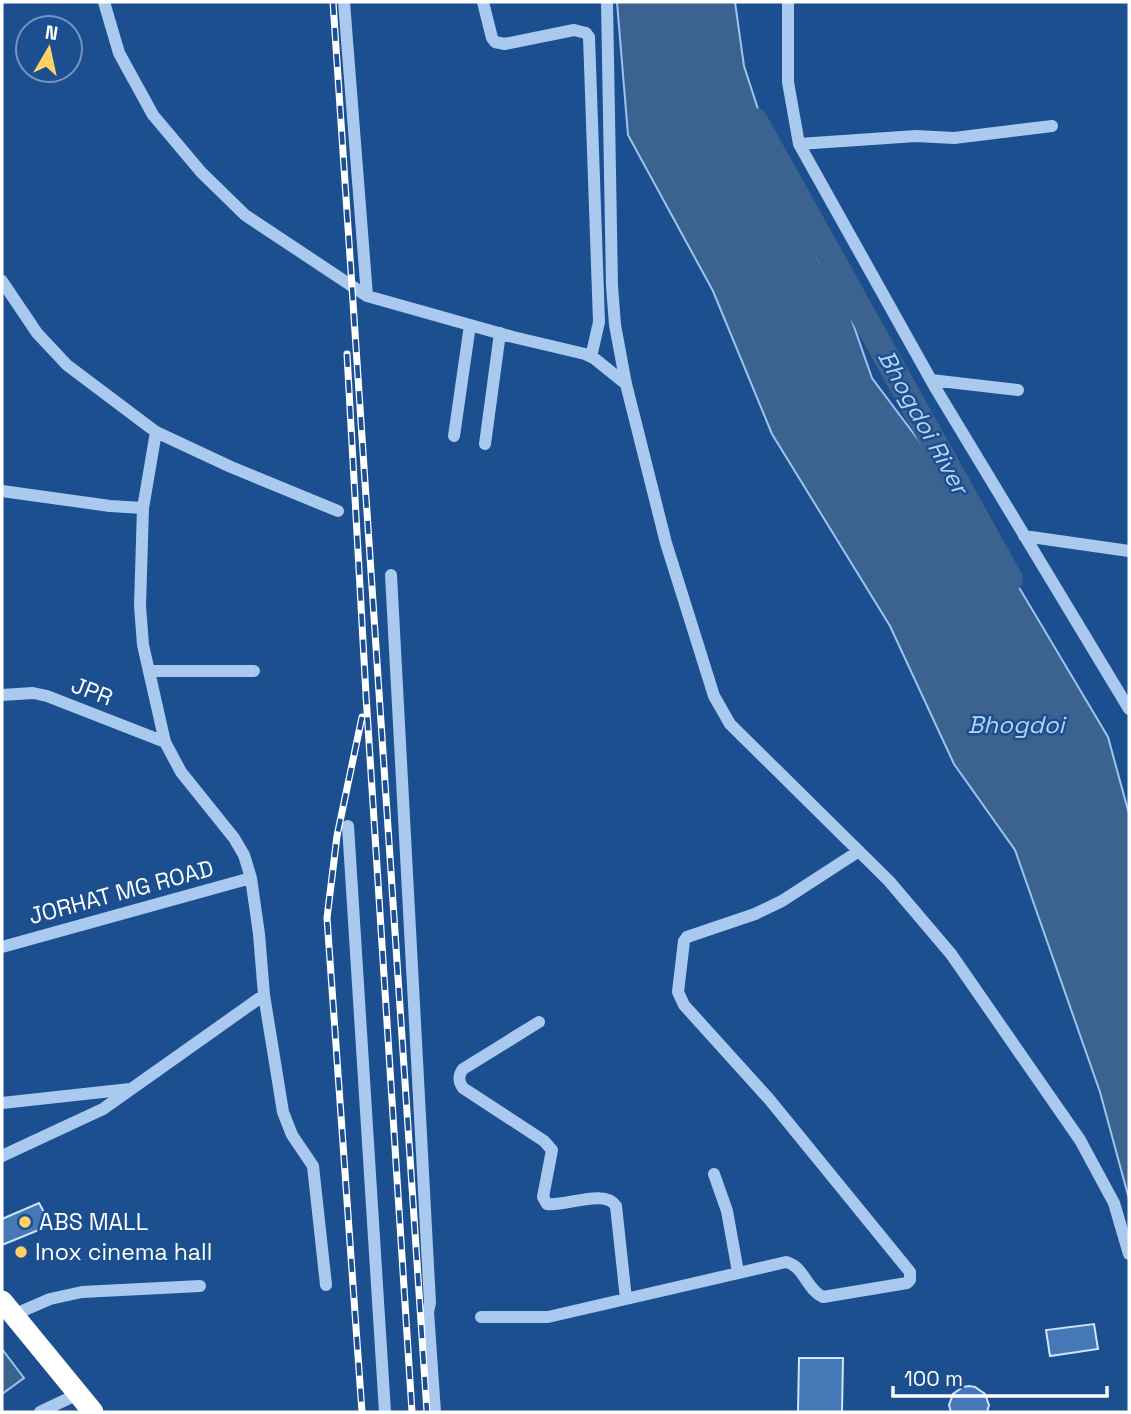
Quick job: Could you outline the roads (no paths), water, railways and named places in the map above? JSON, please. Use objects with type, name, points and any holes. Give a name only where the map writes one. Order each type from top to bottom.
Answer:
[{"type":"highway","points":[[8,1308],[93,1412]]},
{"type":"street","points":[[104,2],[119,53],[153,115],[201,172],[245,215],[367,296],[591,357],[626,384]]},
{"type":"street","points":[[344,2],[367,296]]},
{"type":"street","points":[[484,2],[495,42],[505,44],[574,30],[586,33],[589,37],[599,322],[591,357]]},
{"type":"street","points":[[607,2],[612,307],[626,384],[666,543],[721,710],[730,724],[889,881],[951,954],[1080,1140],[1114,1203],[1129,1254]]},
{"type":"street","points":[[788,2],[788,82],[799,144],[930,380],[1129,709]]},
{"type":"street","points":[[799,144],[916,136],[954,138],[1052,126]]},
{"type":"street","points":[[2,282],[37,333],[67,365],[156,432],[231,467],[338,511]]},
{"type":"street","points":[[454,436],[470,325]]},
{"type":"street","points":[[485,444],[500,333]]},
{"type":"street","points":[[930,380],[1018,390]]},
{"type":"street","points":[[156,432],[143,508],[140,606],[141,630],[149,671],[165,742],[181,772],[234,838],[244,855],[251,878],[264,995],[285,1121],[313,1166],[326,1285]]},
{"type":"street","points":[[2,491],[143,508]]},
{"type":"street","points":[[1024,536],[1129,551]]},
{"type":"street","points":[[391,575],[435,1412]]},
{"type":"street","points":[[149,671],[254,671]]},
{"type":"street","name":"JPR","points":[[2,695],[21,693],[47,696],[165,742]]},
{"type":"street","points":[[348,825],[385,1412]]},
{"type":"street","points":[[481,1317],[548,1318],[779,1263],[792,1263],[796,1266],[810,1288],[823,1297],[907,1283],[910,1280],[910,1272],[817,1155],[684,1005],[678,992],[684,941],[687,937],[755,914],[782,901],[859,851]]},
{"type":"street","name":"JORHAT MG ROAD","points":[[2,947],[251,878]]},
{"type":"street","points":[[2,1156],[103,1109],[264,995]]},
{"type":"street","points":[[539,1022],[463,1069],[459,1083],[544,1141],[552,1150],[543,1197],[547,1204],[604,1198],[614,1201],[626,1299]]},
{"type":"street","points":[[2,1103],[131,1089]]},
{"type":"street","points":[[714,1174],[728,1216],[738,1272]]},
{"type":"street","points":[[8,1308],[82,1292],[200,1286]]},
{"type":"street","points":[[40,1412],[78,1394]]},
{"type":"water","name":"Bhogdoi","points":[[617,2],[735,2],[744,66],[769,143],[796,216],[819,261],[843,295],[872,378],[1011,574],[1108,737],[1129,814],[1129,1199],[1100,1092],[1015,850],[954,764],[890,626],[772,434],[713,291],[628,135]]},
{"type":"water","points":[[2,1349],[24,1378],[2,1394]]},
{"type":"waterway","name":"Bhogdoi River","points":[[755,121],[1010,579]]},
{"type":"railway","points":[[333,2],[427,1412]]},
{"type":"railway","points":[[347,354],[412,1412]]},
{"type":"railway","points":[[362,717],[337,836],[327,918],[362,1412]]},
{"type":"place","name":"ABS MALL","points":[[25,1222]]},
{"type":"place","name":"Inox cinema hall","points":[[21,1252]]}]
